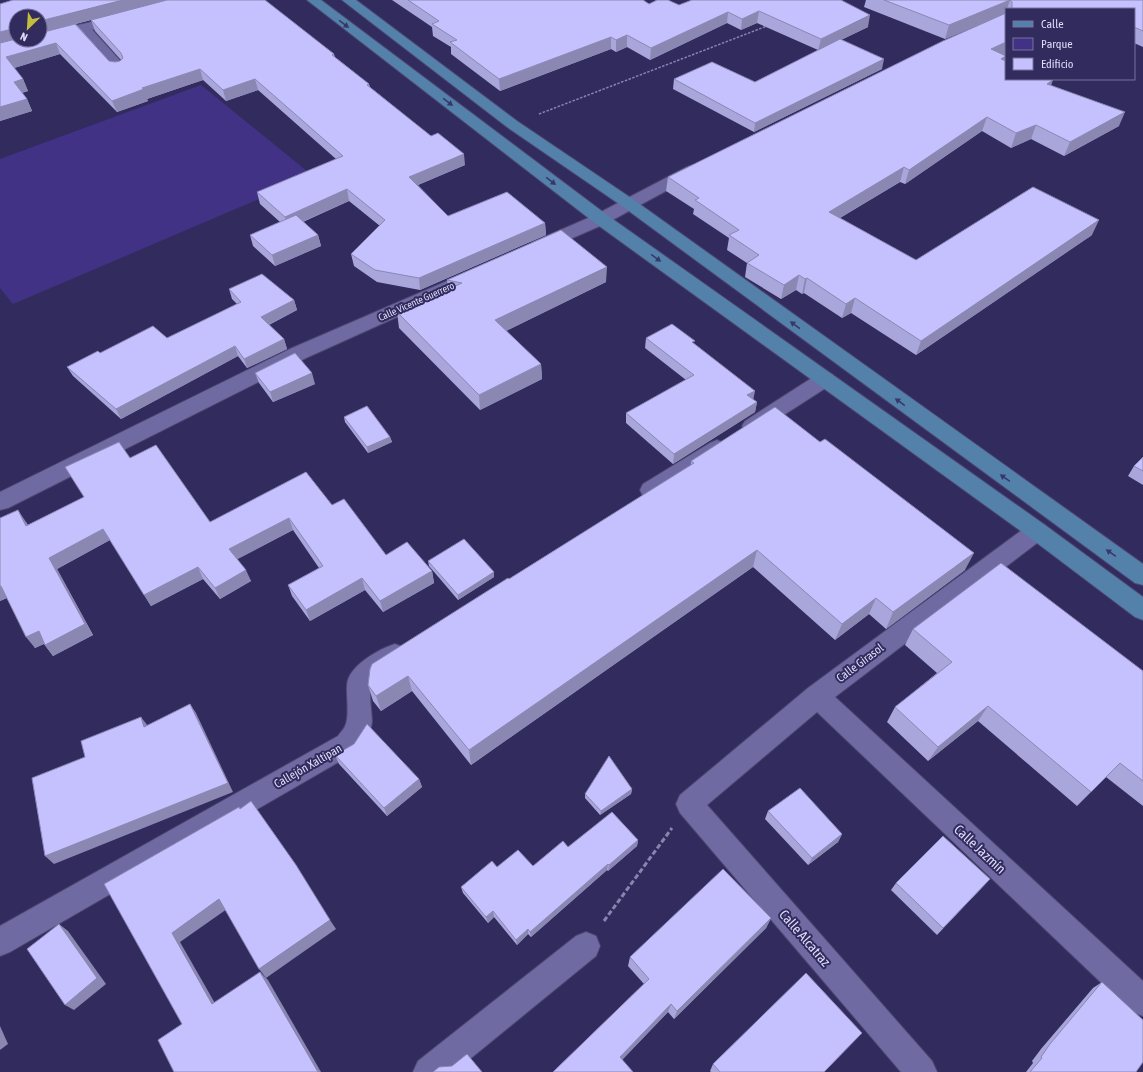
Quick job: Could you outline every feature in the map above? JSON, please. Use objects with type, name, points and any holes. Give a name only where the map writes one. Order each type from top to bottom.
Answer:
[{"type":"main road","points":[[313,0],[601,218],[1037,531],[1143,610]]},
{"type":"main road","points":[[348,0],[512,124],[628,203],[954,441],[1143,576]]},
{"type":"main road","points":[[932,457],[954,441]]},
{"type":"street","points":[[48,37],[137,14]]},
{"type":"street","points":[[83,28],[119,68]]},
{"type":"street","points":[[522,254],[601,218],[706,164]]},
{"type":"street","name":"Calle Vicente Guerrero","points":[[0,502],[299,353],[493,266]]},
{"type":"street","points":[[632,502],[825,379]]},
{"type":"street","name":"Calle Girasol","points":[[689,804],[817,696],[1037,531]]},
{"type":"street","name":"Callejón Xaltipan","points":[[0,942],[347,744],[356,732],[359,723],[359,683],[367,672],[413,642]]},
{"type":"street","name":"Calle Jazmín","points":[[817,696],[1143,1002]]},
{"type":"street","name":"Calle Alcatraz","points":[[689,804],[921,1072]]},
{"type":"street","points":[[429,1072],[586,946]]},
{"type":"path","points":[[512,124],[772,24]]},
{"type":"path","points":[[586,946],[689,804]]},
{"type":"green space","points":[[201,85],[313,176],[13,304],[0,288],[0,159]]},
{"type":"building","points":[[13,0],[123,0],[48,19],[48,8],[8,8],[8,30],[0,32],[0,4]]},
{"type":"building","points":[[167,0],[265,0],[334,54],[332,55],[369,84],[367,85],[431,136],[438,133],[464,154],[409,177],[448,216],[507,192],[545,223],[419,278],[375,270],[351,254],[385,220],[347,189],[285,217],[257,192],[343,156],[255,79],[223,90],[200,69],[142,88],[144,89],[112,101],[56,43],[48,45],[48,31],[75,24],[109,61],[120,61],[123,58],[121,53],[91,20]]},
{"type":"building","points":[[408,0],[643,0],[649,4],[657,0],[668,0],[679,5],[692,0],[841,0],[870,15],[821,39],[759,11],[742,19],[728,12],[651,48],[627,35],[616,40],[611,37],[499,79],[450,42],[457,40],[432,24],[439,21]]},
{"type":"building","points":[[884,0],[1010,0],[949,25]]},
{"type":"building","points":[[1010,0],[1143,0],[1143,31],[1135,27],[1135,8],[1012,8],[1012,2]]},
{"type":"building","points":[[1005,13],[1005,42],[991,49],[1005,56],[1001,59],[1005,61],[1005,80],[1053,80],[1047,84],[1125,112],[1070,142],[1036,125],[1016,133],[987,117],[909,170],[904,167],[829,212],[916,260],[1033,187],[1099,220],[921,341],[855,298],[846,304],[807,278],[805,279],[799,275],[784,285],[747,263],[759,255],[729,235],[739,230],[695,200],[699,198],[668,177],[943,41]]},
{"type":"building","points":[[840,39],[884,59],[755,123],[674,79],[712,62],[755,82]]},
{"type":"building","points":[[8,41],[8,48],[38,48],[6,57],[23,79],[14,82],[27,99],[0,107],[0,43]]},
{"type":"building","points":[[296,215],[318,235],[272,255],[250,235]]},
{"type":"building","points":[[561,230],[607,267],[495,320],[541,364],[479,395],[397,312],[462,283],[447,280]]},
{"type":"building","points":[[262,274],[294,300],[261,317],[284,339],[244,359],[235,346],[116,409],[67,367],[98,351],[100,353],[153,326],[167,338],[241,302],[229,289]]},
{"type":"building","points":[[672,324],[695,341],[692,342],[755,391],[747,395],[757,402],[674,454],[626,413],[694,375],[646,338]]},
{"type":"building","points":[[295,353],[312,373],[270,392],[255,373]]},
{"type":"building","points":[[367,406],[390,437],[367,447],[344,417]]},
{"type":"building","points":[[775,407],[820,442],[825,439],[974,553],[893,612],[876,598],[842,624],[757,550],[469,750],[408,676],[376,696],[368,685],[372,664],[694,463],[691,461]]},
{"type":"building","points":[[119,442],[130,458],[156,445],[210,522],[306,472],[332,505],[344,499],[386,555],[407,542],[432,571],[380,601],[362,578],[306,610],[288,585],[323,566],[289,518],[229,549],[246,570],[215,588],[198,567],[144,595],[103,529],[49,558],[85,624],[45,645],[39,631],[26,637],[0,586],[0,518],[18,510],[26,526],[84,497],[65,467]]},
{"type":"building","points":[[1143,457],[1143,471],[1134,466]]},
{"type":"building","points":[[464,539],[494,572],[458,595],[428,561]]},
{"type":"building","points":[[1001,563],[1143,671],[1143,781],[1120,763],[1091,792],[988,706],[938,747],[895,707],[952,662],[913,629]]},
{"type":"building","points":[[190,704],[228,783],[45,856],[32,778],[85,757],[81,741],[141,717],[144,727]]},
{"type":"building","points":[[367,724],[419,779],[384,808],[335,755],[354,744]]},
{"type":"building","points":[[609,756],[632,789],[601,811],[585,794]]},
{"type":"building","points":[[800,788],[842,834],[812,858],[768,811]]},
{"type":"building","points":[[251,801],[296,865],[330,920],[259,969],[219,899],[172,933],[212,1004],[260,972],[318,1072],[174,1072],[158,1040],[182,1024],[104,884],[239,807],[240,809]]},
{"type":"building","points":[[612,812],[638,840],[530,932],[528,929],[516,940],[493,911],[486,917],[461,887],[492,861],[497,867],[518,850],[533,866],[563,841],[568,847]]},
{"type":"building","points":[[943,836],[990,879],[943,928],[896,883]]},
{"type":"building","points":[[723,869],[771,918],[677,1011],[671,1004],[620,1057],[633,1072],[553,1072],[649,979],[630,957]]},
{"type":"building","points":[[59,924],[97,978],[65,1005],[27,949]]},
{"type":"building","points":[[806,973],[862,1033],[824,1072],[720,1072],[713,1064]]},
{"type":"building","points":[[1102,982],[1143,1020],[1143,1062],[1136,1072],[1030,1072],[1042,1058],[1041,1057],[1050,1044]]},
{"type":"building","points":[[467,1054],[482,1072],[433,1072],[439,1067],[452,1066]]}]
